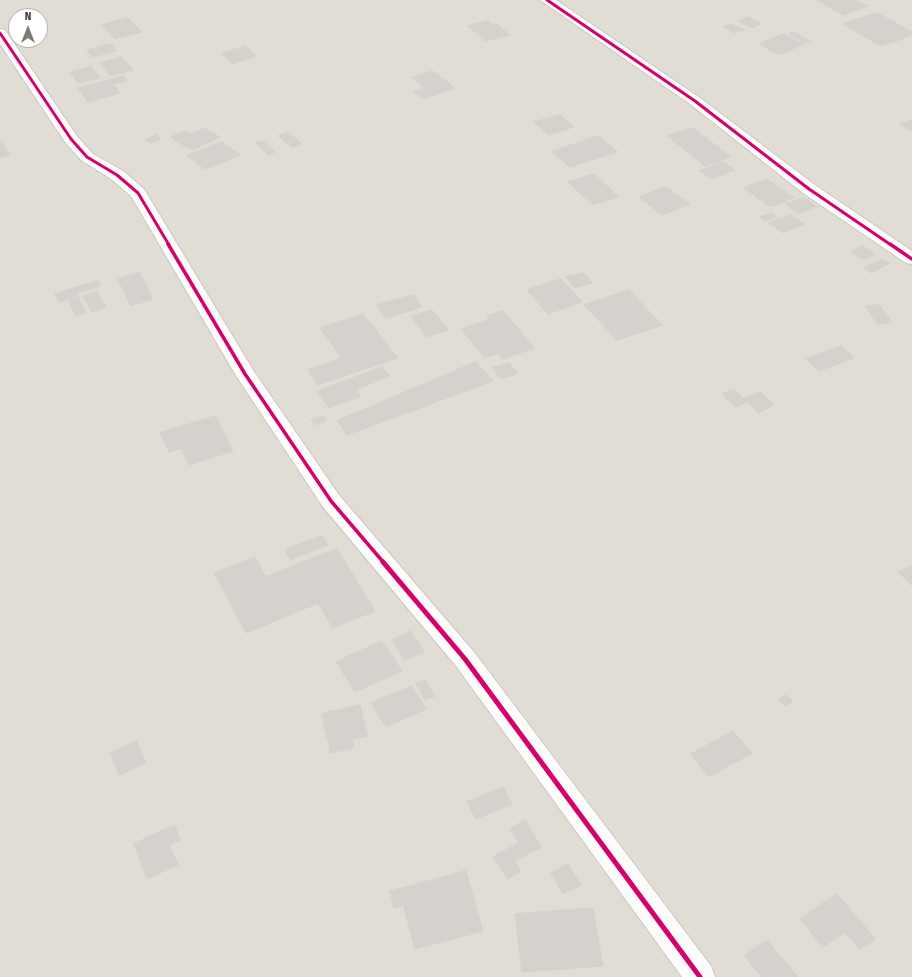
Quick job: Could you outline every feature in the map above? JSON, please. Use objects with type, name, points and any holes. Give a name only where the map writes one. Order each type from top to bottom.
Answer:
[{"type":"street","points":[[547,0],[695,101],[809,189],[912,259]]},
{"type":"street","points":[[0,33],[71,139],[87,157],[117,175],[138,193],[176,260],[245,374],[331,501],[464,659],[700,977]]},
{"type":"shaded area","points":[[0,0],[912,0],[912,977],[0,977]]},
{"type":"building","points":[[817,0],[856,0],[868,6],[844,15]]},
{"type":"building","points":[[878,13],[912,32],[912,35],[899,40],[861,18]]},
{"type":"building","points":[[748,17],[761,24],[752,28],[738,21]]},
{"type":"building","points":[[128,18],[142,32],[115,39],[101,25]]},
{"type":"building","points":[[861,18],[899,40],[880,46],[843,24]]},
{"type":"building","points":[[489,21],[493,25],[473,30],[468,26]]},
{"type":"building","points":[[497,24],[510,35],[485,41],[473,30]]},
{"type":"building","points":[[732,24],[744,30],[735,33],[724,27]]},
{"type":"building","points":[[794,32],[810,41],[805,43],[789,34]]},
{"type":"building","points":[[784,34],[804,44],[779,55],[759,44]]},
{"type":"building","points":[[111,44],[116,51],[92,57],[87,50]]},
{"type":"building","points":[[245,46],[257,56],[233,64],[221,54]]},
{"type":"building","points":[[122,57],[133,70],[111,76],[100,63]]},
{"type":"building","points":[[91,67],[100,78],[78,83],[70,72]]},
{"type":"building","points":[[433,71],[455,88],[423,99],[414,92],[425,88],[412,78]]},
{"type":"building","points":[[123,76],[127,81],[113,84],[110,80]]},
{"type":"building","points":[[110,80],[120,93],[88,102],[78,88]]},
{"type":"building","points":[[560,115],[574,127],[548,135],[534,122]]},
{"type":"building","points":[[912,120],[912,132],[900,124]]},
{"type":"building","points":[[205,128],[220,137],[192,150],[176,141]]},
{"type":"building","points":[[693,128],[731,157],[705,166],[667,136]]},
{"type":"building","points":[[186,131],[192,134],[176,141],[171,137]]},
{"type":"building","points":[[288,132],[302,144],[293,148],[278,136]]},
{"type":"building","points":[[157,135],[161,139],[150,143],[146,140]]},
{"type":"building","points":[[598,136],[618,152],[570,167],[551,152]]},
{"type":"building","points":[[263,141],[275,152],[268,155],[256,143]]},
{"type":"building","points":[[222,142],[240,155],[205,169],[187,156]]},
{"type":"building","points":[[0,143],[2,143],[10,155],[0,158]]},
{"type":"building","points":[[723,162],[735,170],[711,179],[700,171]]},
{"type":"building","points":[[594,174],[619,197],[593,205],[568,182]]},
{"type":"building","points":[[767,179],[794,198],[770,207],[744,188]]},
{"type":"building","points":[[666,187],[690,204],[662,215],[639,197]]},
{"type":"building","points":[[804,198],[817,207],[798,214],[786,204]]},
{"type":"building","points":[[772,213],[777,217],[765,221],[760,217]]},
{"type":"building","points":[[791,215],[804,224],[783,233],[769,223]]},
{"type":"building","points":[[862,246],[875,254],[864,260],[851,252]]},
{"type":"building","points":[[883,259],[890,263],[871,273],[864,268]]},
{"type":"building","points":[[140,273],[153,299],[131,306],[118,279]]},
{"type":"building","points":[[584,273],[592,283],[575,288],[566,277]]},
{"type":"building","points":[[561,279],[583,302],[548,314],[527,290]]},
{"type":"building","points":[[98,281],[101,286],[77,293],[74,288]]},
{"type":"building","points":[[74,288],[79,297],[59,302],[55,294]]},
{"type":"building","points":[[629,290],[648,310],[603,325],[584,305]]},
{"type":"building","points":[[97,292],[106,307],[92,312],[83,296]]},
{"type":"building","points":[[413,295],[422,307],[386,318],[377,305]]},
{"type":"building","points":[[79,299],[86,313],[76,316],[69,301]]},
{"type":"building","points":[[880,305],[892,322],[877,324],[866,306]]},
{"type":"building","points":[[432,310],[448,330],[427,337],[411,316]]},
{"type":"building","points":[[648,310],[663,325],[617,340],[603,325]]},
{"type":"building","points":[[503,311],[506,314],[490,320],[487,316]]},
{"type":"building","points":[[363,314],[398,358],[353,373],[320,328]]},
{"type":"building","points":[[506,314],[530,343],[485,358],[461,329]]},
{"type":"building","points":[[530,343],[535,348],[502,359],[498,354]]},
{"type":"building","points":[[841,346],[854,358],[819,371],[806,359]]},
{"type":"building","points":[[343,358],[353,373],[318,385],[308,370]]},
{"type":"building","points":[[476,362],[493,381],[347,435],[337,421]]},
{"type":"building","points":[[509,363],[518,373],[501,379],[492,368]]},
{"type":"building","points":[[382,367],[390,376],[355,390],[348,380]]},
{"type":"building","points":[[348,380],[361,396],[329,408],[317,392]]},
{"type":"building","points":[[734,389],[747,402],[735,407],[722,394]]},
{"type":"building","points":[[760,392],[775,405],[758,413],[744,399]]},
{"type":"building","points":[[216,416],[233,451],[189,465],[173,429]]},
{"type":"building","points":[[323,416],[327,420],[315,425],[311,420]]},
{"type":"building","points":[[173,429],[181,448],[169,452],[160,433]]},
{"type":"building","points":[[322,536],[328,545],[290,560],[285,550]]},
{"type":"building","points":[[337,549],[360,586],[246,633],[225,593]]},
{"type":"building","points":[[255,557],[266,577],[225,593],[214,573]]},
{"type":"building","points":[[912,566],[912,586],[898,572]]},
{"type":"building","points":[[360,586],[375,611],[333,628],[318,603]]},
{"type":"building","points":[[411,631],[424,652],[405,660],[392,640]]},
{"type":"building","points":[[382,641],[402,671],[355,692],[336,662]]},
{"type":"building","points":[[425,680],[435,696],[425,700],[416,684]]},
{"type":"building","points":[[412,686],[426,709],[386,727],[371,703]]},
{"type":"building","points":[[787,695],[793,702],[784,706],[779,699]]},
{"type":"building","points":[[360,705],[368,736],[329,745],[321,714]]},
{"type":"building","points":[[733,731],[752,753],[709,777],[691,754]]},
{"type":"building","points":[[352,740],[354,748],[330,753],[329,745]]},
{"type":"building","points":[[137,741],[146,763],[119,775],[110,753]]},
{"type":"building","points":[[503,787],[512,804],[476,819],[467,802]]},
{"type":"building","points":[[525,820],[534,835],[519,843],[510,829]]},
{"type":"building","points":[[175,826],[180,840],[169,845],[163,830]]},
{"type":"building","points":[[163,830],[178,865],[147,879],[134,844]]},
{"type":"building","points":[[534,835],[542,847],[501,869],[493,857]]},
{"type":"building","points":[[515,862],[521,871],[508,879],[501,869]]},
{"type":"building","points":[[568,864],[581,885],[563,894],[551,873]]},
{"type":"building","points":[[466,871],[483,931],[415,949],[399,889]]},
{"type":"building","points":[[399,889],[404,905],[394,908],[390,891]]},
{"type":"building","points":[[837,894],[861,922],[823,947],[800,919]]},
{"type":"building","points":[[593,908],[603,966],[522,972],[515,914]]},
{"type":"building","points":[[861,922],[875,939],[860,950],[845,932]]},
{"type":"building","points":[[767,940],[798,977],[762,977],[744,956]]},
{"type":"cycle path","points":[[547,0],[695,101],[809,189],[912,259]]},
{"type":"cycle path","points":[[0,33],[71,139],[87,157],[117,175],[138,193],[245,374],[331,501],[465,659],[700,977]]}]
